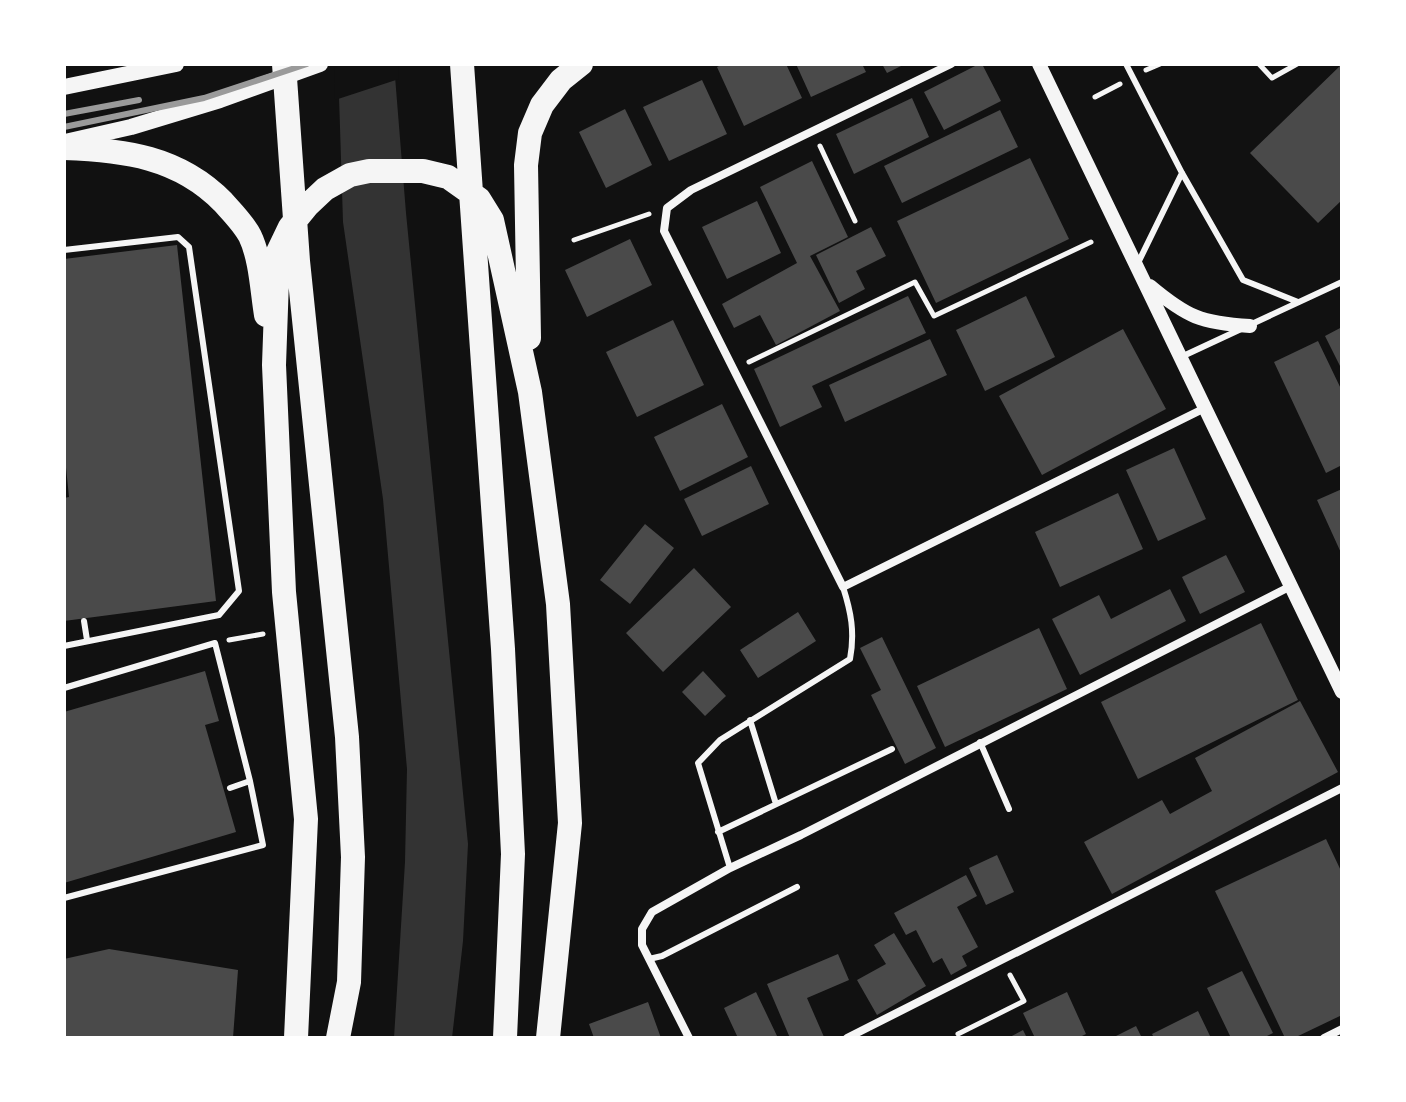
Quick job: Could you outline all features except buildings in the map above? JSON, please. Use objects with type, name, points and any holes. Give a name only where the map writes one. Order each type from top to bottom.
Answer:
[{"type":"highway","points":[[462,64],[503,649],[513,854],[505,1038]]},
{"type":"highway","points":[[530,392],[526,165],[530,133],[542,105],[561,80],[581,64]]},
{"type":"highway","points":[[304,65],[298,261],[347,737],[353,857],[349,982],[338,1038]]},
{"type":"highway","points":[[64,148],[110,150],[148,157],[180,170],[218,197],[250,237],[274,365]]},
{"type":"highway","points":[[296,1038],[306,819],[284,592],[274,365],[278,252],[290,227],[325,189],[350,175],[380,170],[423,171],[448,177],[479,199],[492,220],[530,392],[558,604],[570,823],[548,1038]]},
{"type":"main road","points":[[64,87],[176,64]]},
{"type":"main road","points":[[64,142],[131,127],[220,100],[304,65]]},
{"type":"street","points":[[951,64],[691,190],[667,208],[664,231],[843,587],[1205,408]]},
{"type":"street","points":[[1039,64],[1342,691]]},
{"type":"street","points":[[1144,280],[1177,308],[1195,318],[1214,324],[1250,326]]},
{"type":"street","points":[[689,1038],[642,945],[642,929],[652,912],[730,868],[841,815],[1291,586]]},
{"type":"street","points":[[847,1038],[1342,788]]},
{"type":"street","points":[[1324,1038],[1342,1029]]},
{"type":"lane","points":[[1126,64],[1182,173],[1243,280],[1298,302]]},
{"type":"lane","points":[[1137,266],[1182,173]]},
{"type":"lane","points":[[64,250],[178,237],[189,247],[239,591],[219,615],[64,646]]},
{"type":"lane","points":[[1181,357],[1342,282]]},
{"type":"lane","points":[[730,868],[698,763],[720,740],[850,659],[852,616],[843,587]]},
{"type":"lane","points":[[84,621],[87,640]]},
{"type":"lane","points":[[64,688],[215,643],[263,845],[64,898]]},
{"type":"lane","points":[[750,720],[776,804]]},
{"type":"lane","points":[[980,742],[1009,809]]},
{"type":"lane","points":[[718,832],[892,749]]},
{"type":"lane","points":[[230,788],[250,781]]},
{"type":"lane","points":[[80,882],[82,893]]},
{"type":"lane","points":[[649,959],[662,956],[797,887]]},
{"type":"path","points":[[1259,64],[1272,78],[1297,64]]},
{"type":"path","points":[[813,131],[855,221]]},
{"type":"path","points":[[574,240],[667,208]]},
{"type":"path","points":[[733,369],[915,282],[934,316],[1091,242]]},
{"type":"path","points":[[246,637],[267,633]]},
{"type":"path","points":[[958,1034],[1024,1001],[1001,960]]},
{"type":"shaded area","points":[[338,64],[394,64],[468,844],[463,941],[452,1038],[394,1038],[405,862],[407,769],[383,499],[343,222]]},
{"type":"pier","points":[[334,64],[398,64],[399,79],[335,100]]},
{"type":"railway","points":[[64,127],[204,98],[307,64]]},
{"type":"railway","points":[[64,114],[139,100]]}]
